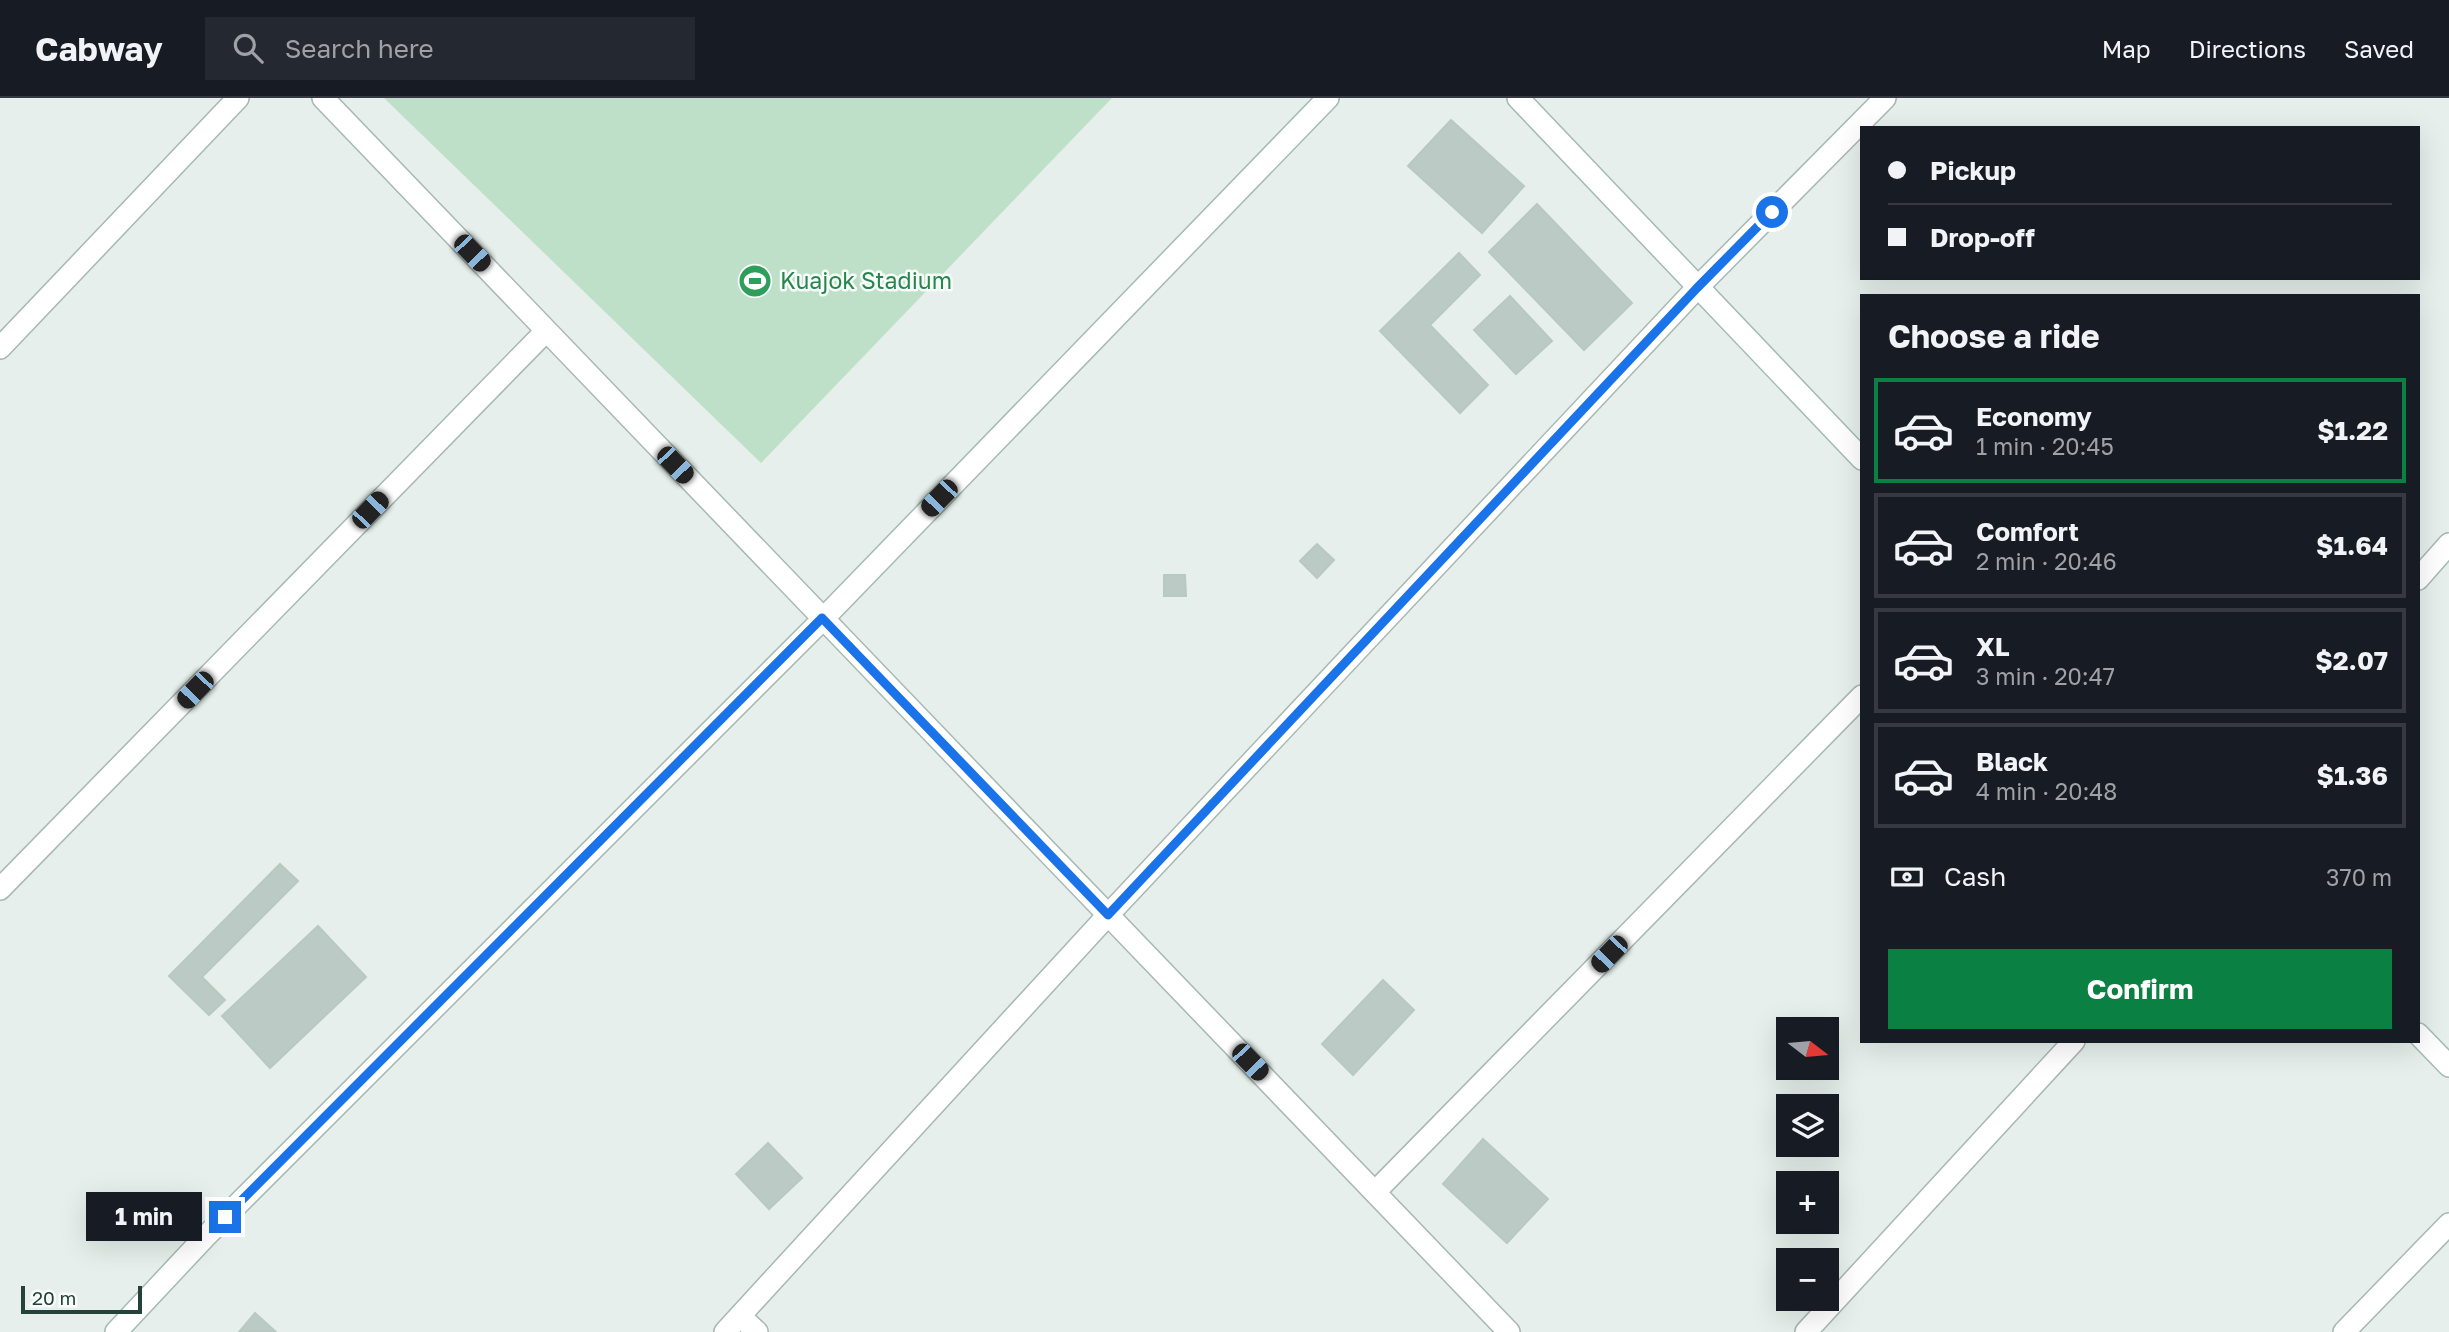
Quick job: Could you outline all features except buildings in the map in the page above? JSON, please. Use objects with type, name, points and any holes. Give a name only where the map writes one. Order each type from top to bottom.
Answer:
[{"type":"street","points":[[0,348],[238,98]]},
{"type":"street","points":[[323,98],[1509,1332]]},
{"type":"street","points":[[116,1332],[215,1227],[822,618],[1328,98]]},
{"type":"street","points":[[1518,98],[1860,457]]},
{"type":"street","points":[[725,1332],[1108,915],[1697,288],[1885,98]]},
{"type":"street","points":[[0,889],[546,331]]},
{"type":"street","points":[[2420,577],[2449,544]]},
{"type":"street","points":[[1375,1192],[1860,698]]},
{"type":"street","points":[[2420,1036],[2449,1066]]},
{"type":"street","points":[[1806,1332],[2072,1043]]},
{"type":"street","points":[[2344,1332],[2449,1224]]},
{"type":"street","points":[[740,1316],[757,1332]]},
{"type":"green space","name":"Kuajok Stadium","points":[[384,98],[1112,98],[761,463]]},
{"type":"place","name":"Kuajok Stadium","points":[[755,281]]},
{"type":"route","points":[[225,1217],[822,618],[1108,915],[1697,288],[1772,212]]}]
